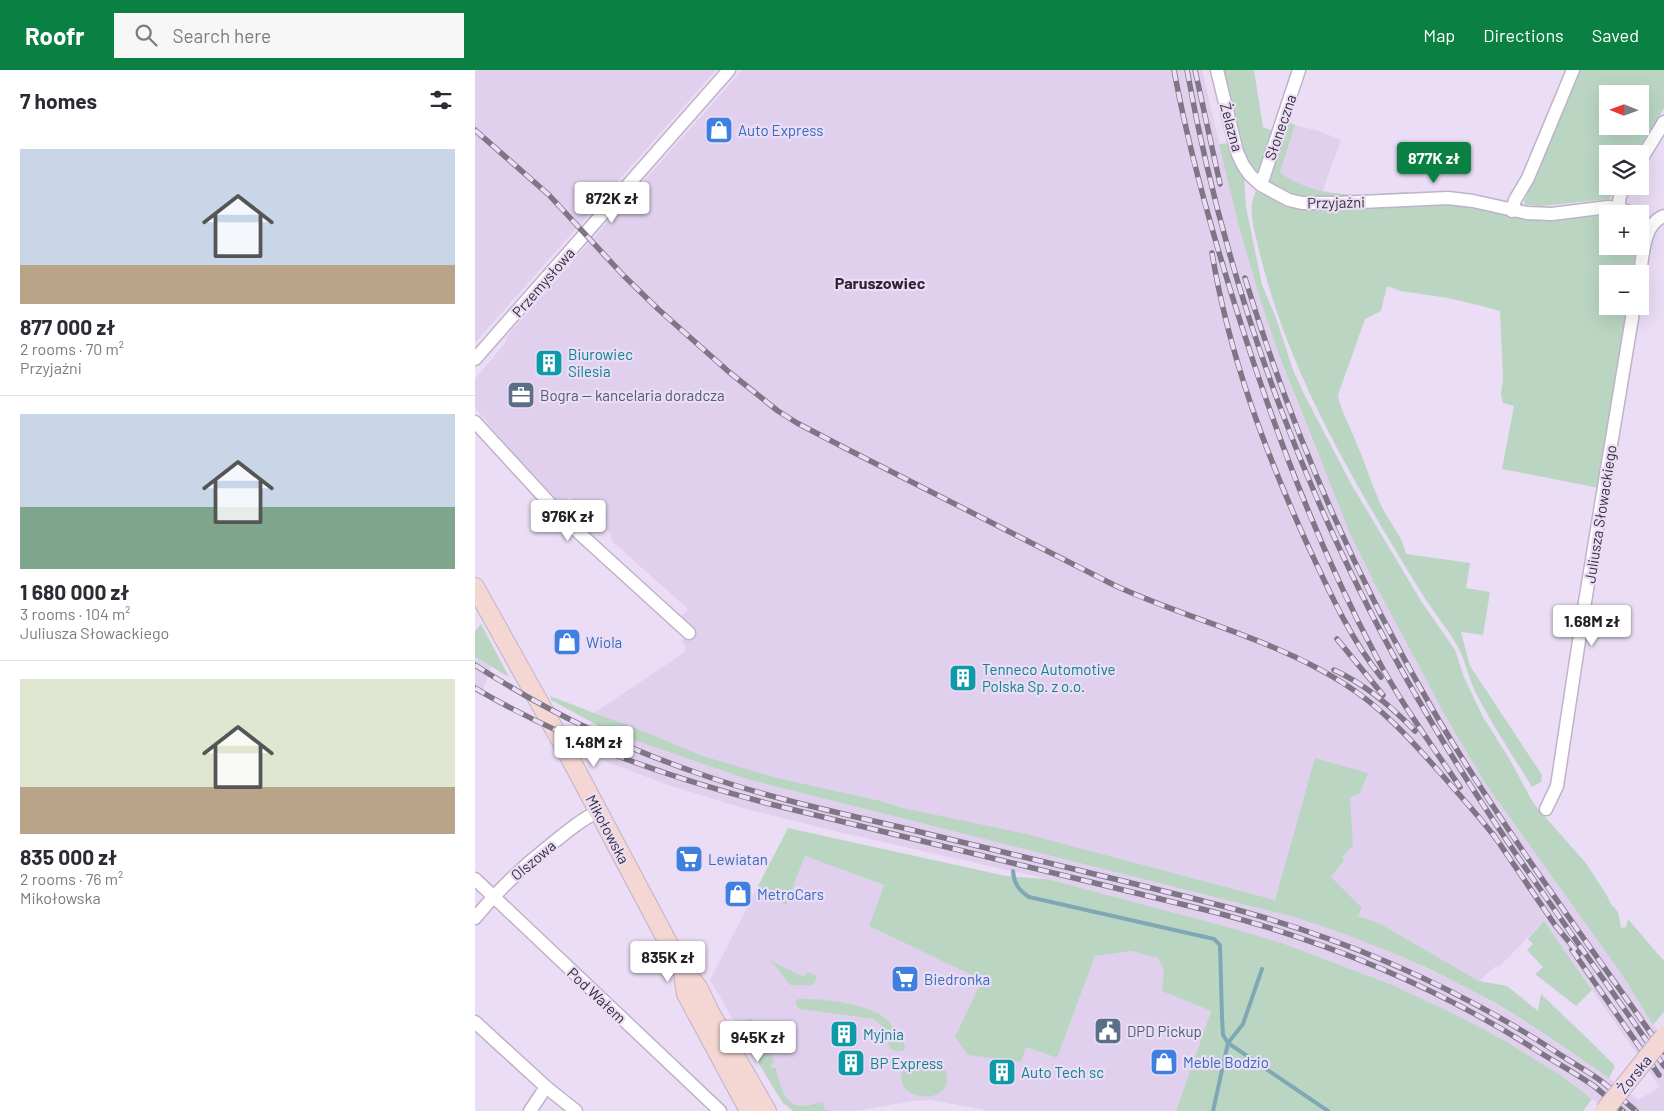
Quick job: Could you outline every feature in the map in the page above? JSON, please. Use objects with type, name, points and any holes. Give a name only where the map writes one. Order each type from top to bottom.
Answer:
[{"type":"main road","name":"Mikołowska","points":[[475,587],[599,811],[681,967],[698,987],[710,1012],[767,1111]]},
{"type":"main road","name":"Mikołowska","points":[[681,967],[686,994],[749,1111]]},
{"type":"main road","name":"Żorska","points":[[1604,1111],[1664,1036]]},
{"type":"street","name":"Przemysłowa","points":[[475,359],[729,70]]},
{"type":"street","name":"Żelazna","points":[[1217,70],[1237,152],[1243,165],[1257,182]]},
{"type":"street","name":"Słoneczna","points":[[1257,182],[1299,70]]},
{"type":"street","points":[[1512,211],[1515,200],[1528,178],[1573,70]]},
{"type":"street","points":[[1649,146],[1664,122]]},
{"type":"street","name":"Przyjaźni","points":[[1257,182],[1289,200],[1302,202],[1339,203],[1448,198],[1473,201],[1512,211],[1552,214],[1599,208]]},
{"type":"street","points":[[1641,265],[1645,242],[1659,219]]},
{"type":"street","name":"Juliusza Słowackiego","points":[[1546,809],[1557,786],[1583,614],[1633,315]]},
{"type":"street","points":[[475,422],[566,521],[689,633]]},
{"type":"street","name":"Olszowa","points":[[475,918],[493,896],[519,870],[564,834],[599,811]]},
{"type":"street","name":"Pod Wałem","points":[[475,879],[720,1111]]},
{"type":"street","points":[[475,1022],[546,1087],[576,1111]]},
{"type":"street","points":[[530,1111],[546,1087]]},
{"type":"shaded area","points":[[475,70],[716,70],[475,343]]},
{"type":"shaded area","name":"Tenneco Automotive Polska Sp. z o.o.","points":[[742,70],[1202,70],[1238,223],[1259,296],[1279,355],[1316,450],[1408,647],[1483,780],[1623,976],[1653,1025],[1664,1038],[1664,1111],[1608,1111],[1562,1076],[1504,1040],[1454,1014],[1395,986],[1282,943],[1047,879],[843,833],[743,808],[668,785],[585,752],[597,725],[610,732],[750,780],[1294,917],[1340,931],[1468,988],[1524,1021],[1609,1078],[1638,1100],[1660,1087],[1544,921],[1499,967],[1496,966],[1479,981],[1379,923],[1279,888],[1275,900],[881,801],[778,778],[703,756],[594,713],[685,652],[685,645],[681,642],[694,629],[681,617],[688,609],[613,542],[610,533],[570,497],[562,505],[507,446],[475,408],[475,379],[506,342],[507,336]]},
{"type":"shaded area","points":[[1295,125],[1319,131],[1341,140],[1322,192],[1295,183],[1280,173]]},
{"type":"shaded area","points":[[475,657],[491,667],[481,696],[475,692]]},
{"type":"shaded area","points":[[805,856],[884,885],[869,926],[983,980],[955,1037],[1026,1047],[1057,1058],[1095,955],[1131,951],[1158,958],[1164,971],[1163,991],[1211,1011],[1176,1111],[990,1111],[931,1100],[912,1101],[856,1111],[793,1111],[790,1109],[776,1093],[710,980],[756,890],[786,905]]},
{"type":"green space","points":[[1224,70],[1254,70],[1263,127],[1274,131],[1261,171],[1254,173],[1238,136]]},
{"type":"green space","points":[[1578,70],[1664,70],[1664,108],[1649,133],[1649,85],[1599,85],[1599,135],[1648,135],[1641,145],[1599,145],[1599,195],[1611,195],[1609,199],[1541,206],[1526,205],[1524,202]]},
{"type":"green space","points":[[1288,122],[1295,125],[1280,173],[1295,182],[1325,192],[1373,194],[1407,192],[1407,195],[1337,198],[1295,197],[1272,187],[1269,181]]},
{"type":"green space","points":[[1230,143],[1244,176],[1246,207],[1262,285],[1303,392],[1350,482],[1421,601],[1455,650],[1464,677],[1483,717],[1510,760],[1531,799],[1585,862],[1618,912],[1621,928],[1626,927],[1628,919],[1664,959],[1664,1012],[1653,1025],[1623,976],[1483,780],[1442,710],[1349,531],[1279,355],[1259,296],[1238,223],[1219,144]]},
{"type":"green space","points":[[1256,191],[1288,205],[1437,202],[1599,213],[1599,255],[1638,255],[1637,265],[1599,265],[1599,315],[1628,315],[1599,488],[1502,469],[1514,406],[1503,403],[1501,395],[1503,379],[1500,311],[1448,298],[1401,291],[1387,286],[1381,311],[1365,319],[1338,395],[1343,413],[1383,510],[1401,541],[1406,554],[1470,563],[1466,588],[1490,592],[1483,635],[1461,632],[1470,666],[1542,775],[1541,782],[1532,787],[1474,689],[1458,647],[1424,597],[1351,474],[1308,389],[1289,345],[1273,300],[1254,231],[1253,198]]},
{"type":"green space","points":[[481,624],[509,677],[475,657],[475,631]]},
{"type":"green space","points":[[550,696],[703,756],[778,778],[881,801],[903,808],[1026,834],[1275,900],[1315,758],[1368,773],[1360,793],[1350,798],[1353,845],[1342,858],[1344,860],[1331,877],[1362,908],[1358,916],[1379,923],[1479,981],[1507,986],[1538,1011],[1541,994],[1615,1066],[1609,1078],[1522,1019],[1467,988],[1404,958],[1316,924],[750,780],[610,732],[551,700]]},
{"type":"green space","points":[[788,828],[1006,876],[1047,879],[1282,943],[1395,986],[1454,1014],[1504,1040],[1562,1076],[1592,1099],[1583,1111],[1176,1111],[1211,1011],[1162,991],[1164,971],[1158,958],[1131,951],[1095,956],[1057,1058],[1026,1047],[1021,1062],[968,1055],[955,1037],[982,980],[869,926],[884,885],[805,856],[786,905],[756,890]]},
{"type":"green space","points":[[1544,921],[1592,990],[1576,1006],[1535,974],[1543,967],[1527,950],[1533,944],[1528,939]]},
{"type":"green space","points":[[765,958],[804,977],[807,972],[817,976],[815,982],[812,985],[790,985],[776,967]]},
{"type":"green space","points":[[798,999],[843,1002],[877,1013],[885,1018],[904,1042],[905,1049],[897,1051],[890,1048],[883,1027],[874,1019],[801,1009],[796,1005]]},
{"type":"green space","points":[[748,1019],[752,1019],[757,1024],[760,1023],[766,1035],[758,1038],[758,1046],[760,1046],[762,1051],[770,1049],[774,1063],[771,1064],[772,1068],[776,1068],[783,1092],[790,1102],[796,1105],[807,1106],[823,1102],[825,1110],[830,1111],[793,1111],[783,1103],[739,1030]]},
{"type":"green space","points":[[918,1059],[938,1061],[942,1065],[947,1076],[944,1090],[937,1094],[919,1096],[911,1093],[905,1087],[902,1080],[905,1065]]},
{"type":"waterway","points":[[1013,871],[1018,886],[1029,897],[1214,939],[1220,945],[1223,1035],[1228,1043],[1328,1111]]},
{"type":"waterway","points":[[1213,1111],[1228,1043],[1243,1024],[1262,969]]},
{"type":"railway","points":[[1174,70],[1195,167],[1222,264],[1270,411],[1301,494],[1318,536],[1385,673],[1460,787]]},
{"type":"railway","points":[[1187,70],[1204,155],[1250,322],[1279,404],[1311,485],[1347,565],[1386,642],[1456,762],[1543,894],[1664,1066]]},
{"type":"railway","points":[[1195,70],[1220,184]]},
{"type":"railway","points":[[475,130],[549,195],[623,275],[658,309],[729,372],[778,411],[845,448],[1114,585],[1259,641],[1316,667],[1343,683],[1371,703],[1408,738],[1432,763],[1497,840]]},
{"type":"railway","points":[[1212,253],[1219,291],[1239,367],[1278,477],[1341,615],[1381,677]]},
{"type":"railway","points":[[1245,278],[1283,392],[1328,504],[1379,612],[1407,665],[1463,760],[1491,803],[1547,887],[1664,1052]]},
{"type":"railway","points":[[1337,639],[1383,695]]},
{"type":"railway","points":[[475,665],[529,698],[586,727],[644,753],[729,784],[809,806],[1245,912],[1326,938],[1404,969],[1480,1007],[1595,1077],[1636,1111]]},
{"type":"railway","points":[[1334,670],[1377,696],[1415,731]]},
{"type":"railway","points":[[475,688],[510,708],[583,742],[658,771],[696,783],[774,805],[1214,912],[1298,937],[1340,952],[1420,986],[1498,1027],[1594,1086],[1623,1111]]},
{"type":"railway","points":[[1493,834],[1555,925],[1579,954]]},
{"type":"railway","points":[[1572,950],[1659,1075]]},
{"type":"place","name":"Auto Express","points":[[719,130]]},
{"type":"place","name":"Biurowiec Silesia","points":[[549,363]]},
{"type":"place","name":"Bogra — kancelaria doradcza","points":[[521,395]]},
{"type":"place","name":"Wiola","points":[[567,642]]},
{"type":"place","name":"Tenneco Automotive Polska Sp. z o.o.","points":[[963,678]]},
{"type":"place","name":"Lewiatan","points":[[689,859]]},
{"type":"place","name":"MetroCars","points":[[738,894]]},
{"type":"place","name":"Biedronka","points":[[905,979]]},
{"type":"place","name":"DPD Pickup","points":[[1108,1031]]},
{"type":"place","name":"Myjnia","points":[[844,1034]]},
{"type":"place","name":"Meble Bodzio","points":[[1164,1062]]},
{"type":"place","name":"BP Express","points":[[851,1063]]},
{"type":"place","name":"Auto Tech sc","points":[[1002,1072]]},
{"type":"district","name":"Paruszowiec","points":[[880,282]]}]
